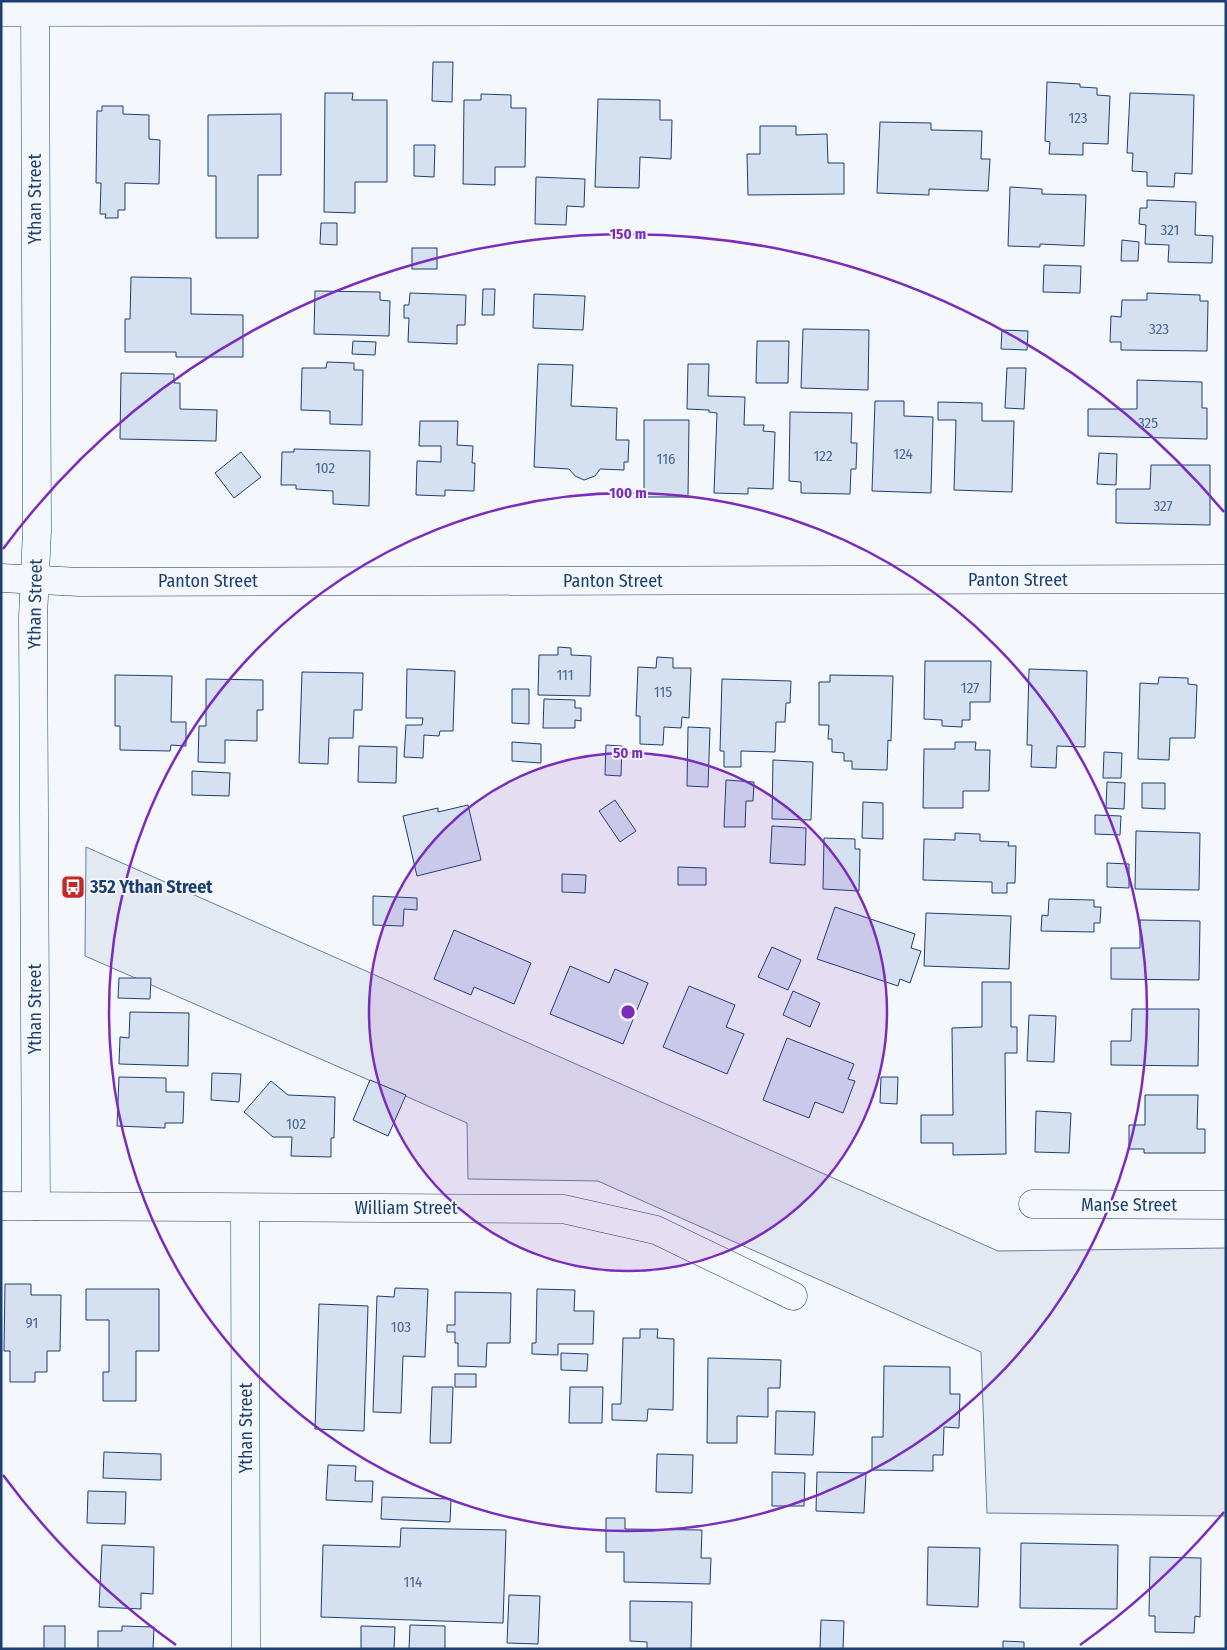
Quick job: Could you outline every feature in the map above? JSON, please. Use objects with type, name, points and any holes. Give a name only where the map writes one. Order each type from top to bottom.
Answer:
[{"type":"street","points":[[1,12],[35,6],[1226,11]]},
{"type":"street","name":"Ythan Street","points":[[35,6],[37,531],[33,627],[36,1206]]},
{"type":"street","name":"Panton Street","points":[[1,578],[80,582],[1226,579]]},
{"type":"street","name":"Manse Street","points":[[1032,1204],[1226,1205]]},
{"type":"street","name":"William Street","points":[[1,1206],[563,1209],[656,1230],[793,1296]]},
{"type":"street","name":"Ythan Street","points":[[245,1208],[246,1649]]},
{"type":"shaded area","points":[[86,847],[998,1251],[1226,1248],[1226,1516],[987,1513],[981,1352],[598,1181],[468,1179],[467,1123],[85,956]]},
{"type":"building","points":[[433,62],[453,62],[452,102],[432,101]]},
{"type":"building","points":[[1047,82],[1080,84],[1080,87],[1097,88],[1097,95],[1110,96],[1108,144],[1083,143],[1083,155],[1049,154],[1050,142],[1045,141]]},
{"type":"building","points":[[325,93],[353,93],[352,100],[387,100],[387,182],[355,182],[355,213],[324,212]]},
{"type":"building","points":[[1130,93],[1194,95],[1192,174],[1175,173],[1174,187],[1147,186],[1147,172],[1132,171],[1133,153],[1127,153]]},
{"type":"building","points":[[481,94],[511,95],[511,108],[526,108],[525,167],[495,167],[495,185],[463,184],[464,100],[481,100]]},
{"type":"building","points":[[598,99],[660,100],[660,120],[672,120],[671,159],[640,157],[639,188],[595,187]]},
{"type":"building","points":[[102,106],[123,106],[123,114],[149,115],[149,139],[160,140],[159,184],[125,183],[125,210],[118,210],[118,218],[105,218],[106,214],[100,214],[101,183],[96,183],[97,111],[102,111]]},
{"type":"building","points":[[281,114],[281,175],[258,175],[258,238],[216,238],[216,176],[208,176],[208,115]]},
{"type":"building","points":[[880,122],[931,123],[931,130],[982,131],[981,159],[990,159],[988,191],[929,189],[929,195],[877,193]]},
{"type":"building","points":[[760,126],[796,126],[796,135],[827,134],[828,163],[844,163],[844,194],[748,195],[747,154],[760,154]]},
{"type":"building","points":[[414,145],[435,145],[434,177],[414,176]]},
{"type":"building","points":[[536,177],[585,179],[584,207],[567,206],[566,225],[535,224]]},
{"type":"building","points":[[1010,187],[1042,189],[1042,194],[1086,195],[1084,246],[1040,244],[1040,247],[1008,246]]},
{"type":"building","points":[[1147,200],[1196,202],[1195,235],[1213,236],[1212,263],[1168,262],[1169,245],[1145,244],[1146,225],[1139,224],[1140,208],[1147,208]]},
{"type":"building","points":[[321,223],[337,223],[337,245],[320,244]]},
{"type":"building","points":[[1122,240],[1139,242],[1138,261],[1121,261]]},
{"type":"building","points":[[412,248],[437,248],[437,269],[412,269]]},
{"type":"building","points":[[1044,265],[1081,266],[1080,293],[1043,292]]},
{"type":"building","points":[[131,277],[191,278],[191,314],[243,315],[243,357],[176,357],[176,352],[125,352],[125,319],[130,319]]},
{"type":"building","points":[[483,289],[495,289],[494,315],[482,315]]},
{"type":"building","points":[[315,291],[380,292],[380,300],[390,301],[389,336],[314,334]]},
{"type":"building","points":[[410,293],[466,295],[465,325],[457,325],[457,344],[408,342],[409,318],[404,318],[404,305],[409,305]]},
{"type":"building","points":[[1147,293],[1200,295],[1200,301],[1208,301],[1207,351],[1121,350],[1121,342],[1110,342],[1111,316],[1121,317],[1122,300],[1147,300]]},
{"type":"building","points":[[534,294],[585,296],[583,330],[533,328]]},
{"type":"building","points":[[803,329],[869,330],[868,390],[801,388]]},
{"type":"building","points":[[1002,330],[1028,331],[1027,350],[1001,349]]},
{"type":"building","points":[[353,341],[376,342],[375,355],[352,354]]},
{"type":"building","points":[[757,341],[789,341],[788,383],[756,383]]},
{"type":"building","points":[[327,362],[354,363],[354,370],[363,370],[362,425],[330,424],[330,411],[301,410],[302,368],[326,368]]},
{"type":"building","points":[[538,364],[573,365],[571,406],[617,408],[616,440],[629,440],[628,462],[624,462],[624,470],[600,469],[595,476],[584,480],[575,476],[569,469],[534,467]]},
{"type":"building","points":[[688,364],[709,364],[708,396],[745,397],[744,425],[764,425],[763,431],[775,432],[773,489],[748,488],[748,494],[714,493],[717,413],[709,412],[709,410],[687,409]]},
{"type":"building","points":[[1007,368],[1026,368],[1024,409],[1005,408]]},
{"type":"building","points":[[121,373],[174,374],[174,383],[180,383],[180,409],[217,410],[216,441],[120,439]]},
{"type":"building","points":[[1137,380],[1202,382],[1202,408],[1207,408],[1207,439],[1088,436],[1088,409],[1137,409]]},
{"type":"building","points":[[875,401],[904,401],[904,416],[933,417],[931,493],[872,491]]},
{"type":"building","points":[[938,402],[982,403],[982,421],[1014,421],[1012,492],[954,490],[956,420],[938,420]]},
{"type":"building","points":[[790,412],[852,413],[851,443],[857,443],[856,469],[851,469],[850,494],[801,493],[801,482],[789,481]]},
{"type":"building","points":[[644,420],[689,420],[688,497],[644,497]]},
{"type":"building","points":[[420,421],[458,421],[457,445],[473,446],[472,463],[475,463],[474,491],[445,490],[445,496],[416,495],[417,461],[441,462],[441,446],[419,446]]},
{"type":"building","points":[[294,449],[370,451],[369,506],[333,504],[333,491],[296,489],[296,485],[281,485],[282,452],[294,452]]},
{"type":"building","points":[[241,452],[261,477],[234,498],[215,473]]},
{"type":"building","points":[[1099,453],[1117,454],[1116,485],[1097,484]]},
{"type":"building","points":[[1151,465],[1210,465],[1210,525],[1116,523],[1116,489],[1150,489]]},
{"type":"building","points":[[558,647],[571,648],[571,655],[591,656],[590,696],[538,695],[539,655],[558,655]]},
{"type":"building","points":[[657,657],[673,658],[673,668],[691,668],[689,718],[682,717],[681,728],[664,727],[663,745],[640,744],[640,716],[636,716],[638,667],[656,668]]},
{"type":"building","points":[[925,661],[991,661],[990,702],[970,702],[970,720],[962,720],[962,727],[942,726],[942,720],[924,719]]},
{"type":"building","points":[[407,669],[455,671],[453,731],[440,731],[439,736],[424,735],[423,758],[404,757],[406,725],[422,725],[423,718],[406,718]]},
{"type":"building","points":[[1029,669],[1087,671],[1085,747],[1057,746],[1056,768],[1031,767],[1032,745],[1027,745]]},
{"type":"building","points":[[302,672],[363,673],[362,710],[354,710],[353,738],[329,738],[328,764],[299,763]]},
{"type":"building","points":[[115,675],[172,676],[171,722],[186,722],[186,746],[171,745],[170,751],[120,750],[120,726],[115,726]]},
{"type":"building","points":[[830,675],[893,676],[891,741],[888,740],[887,770],[852,769],[852,761],[844,761],[844,753],[832,752],[832,739],[828,739],[829,725],[819,725],[819,682],[830,682]]},
{"type":"building","points":[[1159,677],[1188,678],[1188,684],[1197,685],[1195,738],[1170,738],[1169,760],[1138,759],[1140,683],[1158,684]]},
{"type":"building","points":[[206,679],[263,680],[263,710],[257,710],[257,741],[225,740],[225,763],[198,762],[199,726],[206,726]]},
{"type":"building","points":[[722,679],[791,681],[790,703],[786,703],[785,722],[776,722],[775,752],[741,751],[741,767],[724,767],[724,751],[720,751]]},
{"type":"building","points":[[512,689],[529,689],[529,724],[512,723]]},
{"type":"building","points":[[544,699],[575,700],[575,708],[581,708],[581,721],[575,720],[575,728],[543,728]]},
{"type":"building","points":[[688,727],[710,728],[708,787],[687,786]]},
{"type":"building","points":[[512,742],[541,744],[541,763],[512,761]]},
{"type":"building","points":[[955,742],[976,742],[975,750],[990,750],[989,791],[963,791],[963,808],[923,808],[924,749],[955,749]]},
{"type":"building","points":[[606,745],[622,746],[621,776],[605,775]]},
{"type":"building","points":[[359,746],[397,747],[396,783],[358,782]]},
{"type":"building","points":[[1104,752],[1122,753],[1121,778],[1103,778]]},
{"type":"building","points":[[773,760],[813,762],[811,820],[772,819]]},
{"type":"building","points":[[192,771],[230,773],[229,796],[192,795]]},
{"type":"building","points":[[726,780],[754,782],[753,801],[746,801],[745,827],[724,827]]},
{"type":"building","points":[[1107,782],[1125,783],[1124,809],[1106,808]]},
{"type":"building","points":[[1142,783],[1165,783],[1165,809],[1142,808]]},
{"type":"building","points":[[615,800],[636,831],[620,842],[599,811]]},
{"type":"building","points":[[863,802],[883,803],[883,839],[862,838]]},
{"type":"building","points":[[468,805],[481,860],[417,876],[403,816],[438,808],[438,812]]},
{"type":"building","points":[[1095,815],[1121,816],[1120,835],[1095,834]]},
{"type":"building","points":[[772,826],[806,828],[805,865],[770,863]]},
{"type":"building","points":[[1136,831],[1200,833],[1199,890],[1135,889]]},
{"type":"building","points":[[955,833],[980,834],[980,841],[1009,842],[1008,846],[1016,846],[1015,883],[1007,883],[1007,893],[992,893],[992,882],[923,880],[924,839],[955,840]]},
{"type":"building","points":[[824,838],[855,839],[855,849],[860,849],[859,891],[823,889]]},
{"type":"building","points":[[1107,863],[1129,864],[1129,888],[1107,887]]},
{"type":"building","points":[[678,867],[706,868],[706,885],[678,885]]},
{"type":"building","points":[[562,874],[586,875],[585,893],[562,892]]},
{"type":"building","points":[[373,896],[417,898],[417,910],[404,909],[403,926],[373,925]]},
{"type":"building","points":[[1049,899],[1094,900],[1094,907],[1101,907],[1100,923],[1094,923],[1094,932],[1041,931],[1042,915],[1048,916]]},
{"type":"building","points":[[835,907],[915,934],[911,948],[921,951],[910,983],[900,979],[898,986],[817,959]]},
{"type":"building","points":[[926,913],[1011,916],[1009,969],[924,966]]},
{"type":"building","points":[[1140,920],[1200,921],[1199,980],[1111,979],[1111,948],[1140,948]]},
{"type":"building","points":[[454,930],[531,963],[514,1004],[474,987],[471,995],[434,979]]},
{"type":"building","points":[[772,947],[801,960],[788,990],[758,977]]},
{"type":"building","points":[[570,966],[609,983],[615,969],[648,983],[623,1044],[550,1014]]},
{"type":"building","points":[[119,978],[151,978],[150,999],[118,998]]},
{"type":"building","points":[[982,982],[1011,982],[1011,1027],[1017,1027],[1017,1053],[1005,1053],[1006,1154],[953,1155],[953,1143],[921,1143],[921,1115],[953,1115],[952,1028],[982,1027]]},
{"type":"building","points":[[689,986],[735,1005],[726,1027],[744,1034],[727,1074],[663,1047]]},
{"type":"building","points":[[793,991],[820,1003],[810,1027],[783,1015]]},
{"type":"building","points":[[1132,1009],[1199,1009],[1198,1066],[1111,1065],[1111,1041],[1131,1041]]},
{"type":"building","points":[[130,1012],[189,1013],[188,1066],[119,1064],[120,1037],[129,1038]]},
{"type":"building","points":[[1029,1015],[1056,1016],[1054,1062],[1027,1061]]},
{"type":"building","points":[[787,1038],[854,1064],[848,1079],[855,1081],[843,1113],[815,1102],[809,1118],[763,1100]]},
{"type":"building","points":[[212,1073],[241,1074],[239,1102],[211,1100]]},
{"type":"building","points":[[119,1077],[166,1078],[166,1092],[184,1092],[183,1123],[165,1123],[165,1128],[117,1126]]},
{"type":"building","points":[[881,1077],[898,1077],[897,1104],[880,1103]]},
{"type":"building","points":[[370,1080],[406,1095],[388,1136],[353,1120]]},
{"type":"building","points":[[271,1081],[288,1095],[335,1097],[334,1138],[331,1138],[331,1157],[291,1156],[292,1137],[273,1137],[244,1112]]},
{"type":"building","points":[[1145,1095],[1198,1095],[1197,1129],[1205,1129],[1205,1153],[1144,1153],[1144,1149],[1129,1149],[1129,1125],[1145,1125]]},
{"type":"building","points":[[1036,1111],[1071,1113],[1069,1153],[1035,1152]]},
{"type":"building","points":[[5,1284],[31,1284],[31,1295],[61,1295],[60,1351],[47,1351],[47,1372],[35,1372],[35,1382],[10,1382],[10,1351],[4,1351]]},
{"type":"building","points":[[395,1288],[428,1289],[425,1357],[403,1356],[401,1413],[373,1412],[377,1296],[394,1297]]},
{"type":"building","points":[[86,1289],[159,1289],[159,1351],[136,1351],[136,1401],[103,1401],[103,1372],[109,1372],[109,1320],[86,1320]]},
{"type":"building","points":[[537,1289],[575,1290],[574,1311],[594,1311],[593,1344],[558,1344],[558,1355],[532,1354],[532,1343],[536,1343]]},
{"type":"building","points":[[455,1292],[511,1293],[510,1343],[487,1343],[486,1367],[458,1366],[458,1343],[455,1343],[455,1332],[447,1332],[447,1325],[455,1325]]},
{"type":"building","points":[[319,1304],[368,1306],[364,1431],[315,1429]]},
{"type":"building","points":[[640,1329],[658,1329],[657,1338],[674,1339],[673,1410],[648,1409],[647,1421],[612,1420],[612,1404],[621,1404],[623,1338],[640,1338]]},
{"type":"building","points":[[561,1353],[588,1354],[587,1371],[561,1370]]},
{"type":"building","points":[[708,1358],[781,1360],[780,1388],[768,1388],[768,1417],[737,1416],[737,1443],[707,1443]]},
{"type":"building","points":[[884,1366],[950,1367],[950,1394],[960,1394],[959,1428],[944,1427],[943,1455],[933,1455],[933,1471],[872,1470],[872,1437],[883,1437]]},
{"type":"building","points":[[455,1374],[476,1374],[476,1387],[455,1387]]},
{"type":"building","points":[[432,1387],[453,1387],[451,1443],[430,1443]]},
{"type":"building","points":[[570,1387],[603,1387],[602,1423],[569,1423]]},
{"type":"building","points":[[776,1411],[815,1412],[813,1455],[775,1454]]},
{"type":"building","points":[[104,1452],[161,1454],[161,1480],[103,1478]]},
{"type":"building","points":[[657,1454],[693,1455],[692,1493],[656,1492]]},
{"type":"building","points":[[328,1465],[356,1466],[355,1481],[373,1481],[372,1502],[326,1500]]},
{"type":"building","points":[[772,1472],[805,1473],[804,1506],[772,1506]]},
{"type":"building","points":[[817,1472],[866,1473],[864,1513],[816,1511]]},
{"type":"building","points":[[88,1491],[126,1492],[125,1524],[87,1523]]},
{"type":"building","points":[[382,1497],[451,1499],[450,1522],[381,1519]]},
{"type":"building","points":[[606,1518],[625,1518],[625,1529],[702,1530],[701,1558],[711,1558],[710,1584],[624,1582],[624,1552],[606,1552]]},
{"type":"building","points":[[401,1528],[506,1530],[503,1623],[321,1617],[323,1545],[400,1547]]},
{"type":"building","points":[[1021,1543],[1118,1545],[1117,1609],[1020,1608]]},
{"type":"building","points":[[102,1545],[154,1547],[153,1594],[141,1593],[141,1609],[99,1607]]},
{"type":"building","points":[[928,1547],[980,1548],[978,1607],[927,1605]]},
{"type":"building","points":[[1150,1557],[1201,1558],[1200,1617],[1195,1616],[1194,1633],[1155,1632],[1155,1616],[1149,1616]]},
{"type":"building","points":[[509,1595],[540,1596],[538,1644],[507,1643]]},
{"type":"building","points":[[630,1601],[692,1602],[691,1649],[647,1649],[647,1642],[630,1641]]},
{"type":"building","points":[[821,1620],[844,1621],[843,1649],[820,1649]]},
{"type":"building","points":[[410,1625],[445,1626],[445,1649],[409,1649]]},
{"type":"building","points":[[44,1626],[65,1626],[65,1649],[44,1649]]},
{"type":"building","points":[[122,1626],[154,1627],[153,1649],[98,1649],[98,1631],[122,1631]]},
{"type":"building","points":[[361,1626],[395,1627],[394,1649],[361,1649]]},
{"type":"building","points":[[1003,1641],[1024,1642],[1024,1649],[1003,1649]]},
{"type":"place","name":"352 Ythan Street","points":[[73,887]]}]
